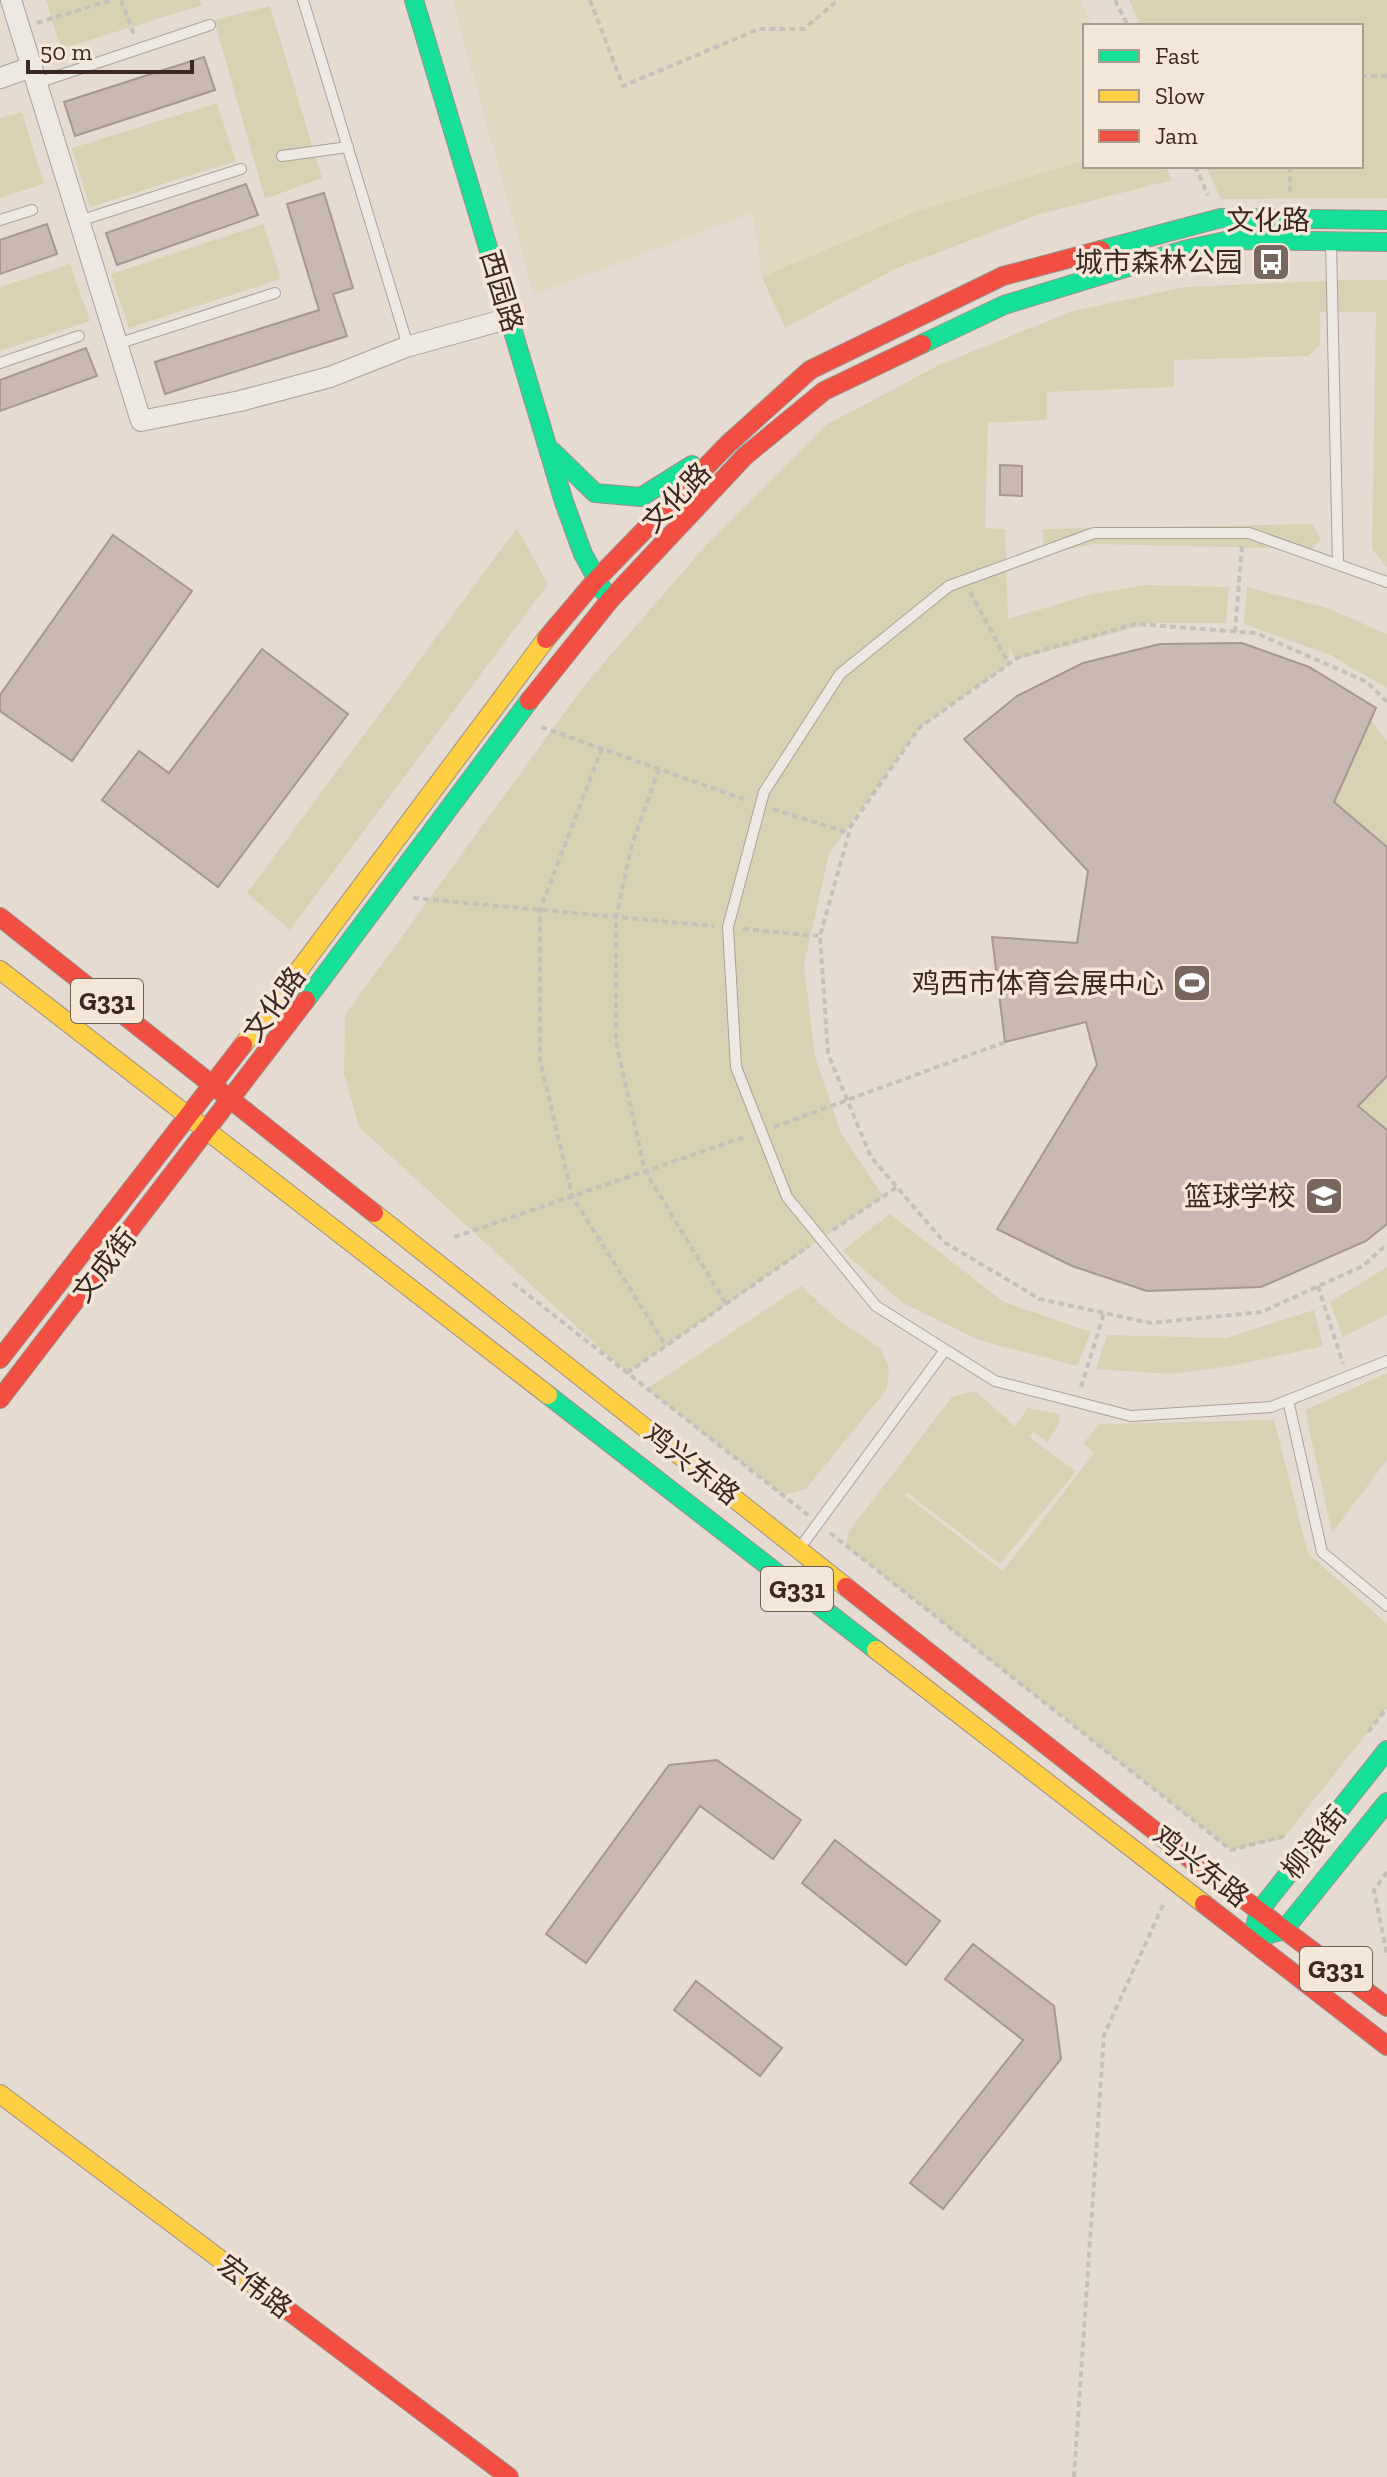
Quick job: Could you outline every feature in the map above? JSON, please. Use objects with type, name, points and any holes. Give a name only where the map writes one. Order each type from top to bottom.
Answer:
[{"type":"main road","name":"西园路","points":[[414,0],[548,448],[595,581],[610,600]]},
{"type":"main road","name":"文化路","points":[[187,1117],[523,666],[595,581],[728,444],[810,370],[1003,276],[1221,218],[1387,220]]},
{"type":"main road","name":"文化路","points":[[208,1131],[533,695],[610,600],[745,456],[824,391],[1004,305],[1184,250],[1230,240],[1387,242]]},
{"type":"main road","points":[[548,448],[595,493],[641,497],[728,444]]},
{"type":"main road","name":"鸡兴东路","points":[[0,917],[1259,1911],[1387,2007]]},
{"type":"main road","name":"G331","points":[[0,970],[208,1131]]},
{"type":"main road","name":"文成街","points":[[0,1359],[187,1117]]},
{"type":"main road","name":"鸡兴东路","points":[[208,1131],[1387,2046]]},
{"type":"main road","name":"文成街","points":[[0,1399],[208,1131]]},
{"type":"main road","name":"柳浪街","points":[[1251,1939],[1259,1911],[1387,1750]]},
{"type":"main road","name":"柳浪街","points":[[1284,1930],[1387,1802]]},
{"type":"main road","points":[[1251,1939],[1284,1930]]},
{"type":"main road","name":"宏伟路","points":[[0,2094],[509,2477]]},
{"type":"street","points":[[11,0],[141,421],[240,401],[330,377],[408,346],[510,318]]},
{"type":"street","points":[[0,78],[34,75]]},
{"type":"lane","points":[[303,0],[408,346]]},
{"type":"lane","points":[[34,75],[139,49],[210,25]]},
{"type":"lane","points":[[282,156],[348,147]]},
{"type":"lane","points":[[79,221],[241,169]]},
{"type":"lane","points":[[0,220],[32,210]]},
{"type":"lane","points":[[1331,242],[1338,564]]},
{"type":"lane","points":[[117,344],[275,293]]},
{"type":"lane","points":[[0,363],[79,336]]},
{"type":"lane","points":[[1387,582],[1243,533],[1094,533],[949,586],[840,674],[764,792],[728,927],[736,1067],[787,1197],[876,1306],[995,1381],[1131,1416],[1271,1407],[1387,1361]]},
{"type":"lane","points":[[799,1549],[945,1350]]},
{"type":"lane","points":[[1288,1400],[1322,1552],[1387,1606]]},
{"type":"path","points":[[20,29],[111,0]]},
{"type":"path","points":[[121,0],[139,49]]},
{"type":"path","points":[[590,0],[623,86],[759,29],[804,29],[838,0]]},
{"type":"path","points":[[1115,0],[1127,24]]},
{"type":"path","points":[[1363,76],[1387,76]]},
{"type":"path","points":[[1196,168],[1221,218]]},
{"type":"path","points":[[1290,168],[1290,201]]},
{"type":"path","points":[[1235,632],[1243,533]]},
{"type":"path","points":[[964,580],[1009,664]]},
{"type":"path","points":[[1387,702],[1367,682],[1256,633],[1135,624],[1019,657],[920,727],[849,833],[820,936],[828,1054],[871,1157],[944,1242],[1040,1299],[1150,1323],[1261,1312],[1363,1266],[1387,1244]]},
{"type":"path","points":[[541,727],[760,805],[849,833]]},
{"type":"path","points":[[602,748],[540,910],[540,1060],[572,1196],[666,1346]]},
{"type":"path","points":[[659,769],[632,844],[616,917],[616,1042],[645,1171],[726,1304]]},
{"type":"path","points":[[413,898],[820,936]]},
{"type":"path","points":[[454,1237],[761,1131],[1005,1042]]},
{"type":"path","points":[[627,1373],[897,1187]]},
{"type":"path","points":[[1318,1286],[1347,1377]]},
{"type":"path","points":[[1077,1402],[1104,1313]]},
{"type":"path","points":[[1387,1872],[1374,1890],[1387,1955]]},
{"type":"path","points":[[1074,2477],[1104,2035],[1173,1881]]},
{"type":"shaded area","points":[[46,0],[200,0],[202,5],[61,49]]},
{"type":"shaded area","points":[[452,0],[1080,0],[1092,24],[1083,24],[1083,162],[921,211],[762,277],[752,213],[534,295]]},
{"type":"shaded area","points":[[1129,0],[1387,0],[1387,198],[1221,199],[1207,168],[1363,168],[1363,24],[1140,24]]},
{"type":"shaded area","points":[[270,6],[322,178],[265,199],[214,20]]},
{"type":"shaded area","points":[[217,103],[236,161],[90,207],[72,148]]},
{"type":"shaded area","points":[[22,112],[44,184],[0,198],[0,118]]},
{"type":"shaded area","points":[[1083,161],[1083,168],[1166,168],[1172,180],[1040,214],[897,268],[785,328],[762,277],[915,212]]},
{"type":"shaded area","points":[[263,224],[281,279],[129,328],[111,274]]},
{"type":"shaded area","points":[[70,264],[90,321],[0,351],[0,287]]},
{"type":"shaded area","points":[[1387,280],[1387,567],[1372,549],[1376,312],[1320,312],[1320,345],[1308,356],[1174,360],[1174,387],[1047,392],[1047,420],[988,423],[985,528],[1005,529],[1008,619],[1092,594],[1146,585],[1229,587],[1226,623],[1150,623],[1016,660],[1009,648],[1009,664],[920,727],[829,854],[804,965],[815,1057],[841,1133],[883,1196],[627,1373],[359,1127],[344,1074],[345,1015],[583,687],[707,544],[826,425],[939,365],[1073,311],[1185,287]]},
{"type":"shaded area","points":[[1312,524],[1321,539],[1312,549],[1094,544],[1044,554],[1043,529]]},
{"type":"shaded area","points":[[517,528],[548,584],[290,930],[247,893]]},
{"type":"shaded area","points":[[1247,587],[1327,608],[1387,634],[1387,688],[1330,655],[1244,624]]},
{"type":"shaded area","points":[[1366,713],[1387,742],[1387,901],[1303,809]]},
{"type":"shaded area","points":[[1387,989],[1387,1142],[1343,1101]]},
{"type":"shaded area","points":[[890,1214],[1004,1302],[1091,1332],[1077,1366],[978,1340],[903,1303],[842,1251]]},
{"type":"shaded area","points":[[1387,1267],[1387,1315],[1343,1337],[1330,1302]]},
{"type":"shaded area","points":[[801,1286],[837,1319],[880,1348],[889,1367],[887,1389],[806,1489],[783,1495],[647,1389]]},
{"type":"shaded area","points":[[1314,1310],[1323,1346],[1231,1366],[1171,1374],[1096,1369],[1107,1335],[1226,1338]]},
{"type":"shaded area","points":[[1387,1373],[1387,1460],[1332,1533],[1305,1410]]},
{"type":"shaded area","points":[[975,1391],[1015,1426],[1028,1408],[1060,1414],[1058,1426],[1047,1442],[1033,1432],[1029,1437],[1076,1471],[1000,1564],[908,1493],[905,1495],[1003,1571],[1094,1453],[1083,1443],[1100,1424],[1274,1420],[1308,1553],[1387,1624],[1387,1708],[1283,1839],[1231,1850],[846,1546],[849,1531],[952,1397]]},
{"type":"building","points":[[204,57],[215,90],[75,136],[64,102]]},
{"type":"building","points":[[246,184],[258,215],[117,265],[106,233]]},
{"type":"building","points":[[324,193],[353,288],[333,294],[347,336],[165,394],[155,362],[319,310],[287,204]]},
{"type":"building","points":[[47,224],[57,254],[0,274],[0,240]]},
{"type":"building","points":[[86,348],[97,376],[0,411],[0,380]]},
{"type":"building","points":[[1000,465],[1022,466],[1022,496],[1000,495]]},
{"type":"building","points":[[113,535],[192,591],[72,761],[0,711],[0,695]]},
{"type":"building","name":"鸡西市体育会展中心","points":[[1242,643],[1309,667],[1376,708],[1334,802],[1387,847],[1387,1076],[1358,1106],[1387,1130],[1387,1224],[1366,1241],[1261,1287],[1147,1291],[1072,1266],[997,1229],[1097,1065],[1086,1022],[1005,1042],[992,937],[1077,943],[1088,871],[964,739],[1017,696],[1083,663],[1160,644]]},
{"type":"building","points":[[262,649],[348,714],[218,887],[102,800],[139,751],[169,773]]},
{"type":"building","points":[[717,1760],[801,1820],[773,1859],[700,1806],[586,1963],[546,1934],[669,1765]]},
{"type":"building","points":[[835,1840],[940,1921],[906,1965],[802,1883]]},
{"type":"building","points":[[973,1944],[1054,2006],[1061,2059],[943,2209],[910,2183],[1023,2040],[945,1979]]},
{"type":"building","points":[[696,1981],[782,2048],[760,2076],[674,2010]]},
{"type":"traffic: fast","points":[[414,0],[564,502],[583,554],[604,592]]},
{"type":"traffic: fast","points":[[1101,250],[1221,218],[1387,220]]},
{"type":"traffic: fast","points":[[922,344],[1004,305],[1184,250],[1230,240],[1387,242]]},
{"type":"traffic: fast","points":[[552,451],[595,493],[641,497],[692,465]]},
{"type":"traffic: fast","points":[[306,1000],[529,701]]},
{"type":"traffic: fast","points":[[548,1395],[876,1650]]},
{"type":"traffic: fast","points":[[1254,1931],[1259,1911],[1387,1750]]},
{"type":"traffic: fast","points":[[1266,1935],[1284,1930],[1387,1802]]},
{"type":"traffic: slow","points":[[243,1045],[546,639]]},
{"type":"traffic: slow","points":[[0,970],[548,1395]]},
{"type":"traffic: slow","points":[[374,1213],[846,1587]]},
{"type":"traffic: slow","points":[[876,1650],[1204,1904]]},
{"type":"traffic: slow","points":[[0,2094],[289,2311]]},
{"type":"traffic: jam","points":[[546,639],[595,581],[728,444],[810,370],[1003,276],[1101,250]]},
{"type":"traffic: jam","points":[[529,701],[610,600],[745,456],[824,391],[922,344]]},
{"type":"traffic: jam","points":[[0,917],[374,1213]]},
{"type":"traffic: jam","points":[[0,1399],[306,1000]]},
{"type":"traffic: jam","points":[[0,1359],[243,1045]]},
{"type":"traffic: jam","points":[[846,1587],[1189,1858],[1387,2007]]},
{"type":"traffic: jam","points":[[1204,1904],[1387,2046]]},
{"type":"traffic: jam","points":[[289,2311],[509,2477]]},
{"type":"place","name":"城市森林公园","points":[[1271,262]]},
{"type":"place","name":"鸡西市体育会展中心","points":[[1192,983]]},
{"type":"place","name":"篮球学校","points":[[1324,1196]]}]
